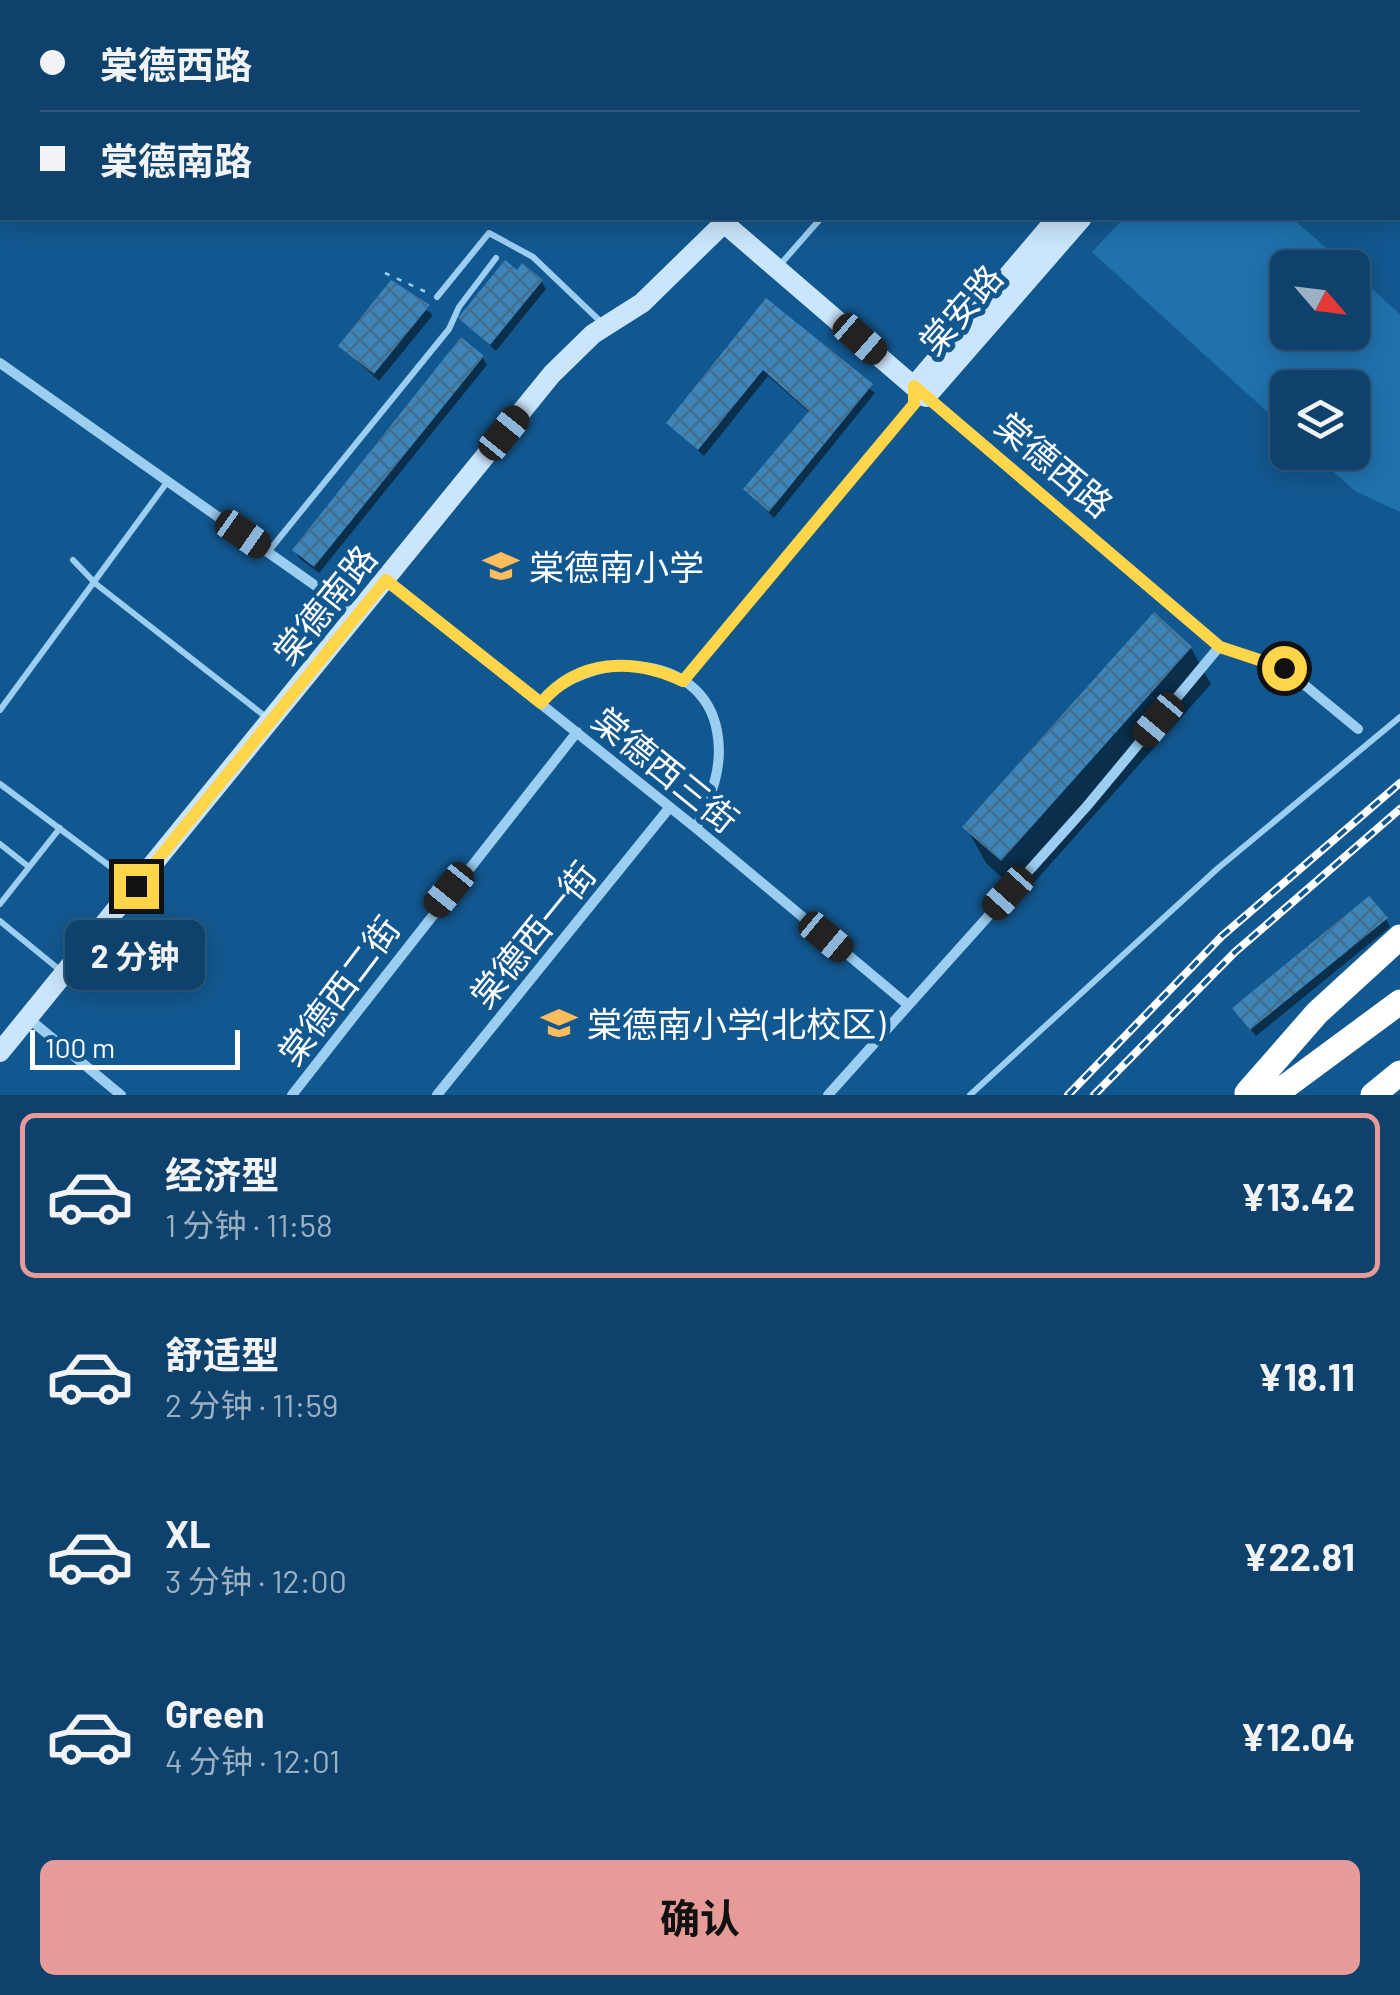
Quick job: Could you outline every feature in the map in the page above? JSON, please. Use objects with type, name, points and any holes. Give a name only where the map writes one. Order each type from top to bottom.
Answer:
[{"type":"highway","points":[[1246,1094],[1317,1013],[1400,937]]},
{"type":"highway","points":[[1246,1094],[1400,959]]},
{"type":"highway","points":[[1274,1095],[1400,1002]]},
{"type":"highway","points":[[1373,1095],[1400,1073]]},
{"type":"street","name":"棠安路","points":[[918,396],[1055,220]]},
{"type":"street","name":"棠安路","points":[[918,396],[1080,220]]},
{"type":"street","name":"棠德西路","points":[[724,223],[918,396],[1220,647],[1284,668],[1358,730]]},
{"type":"street","name":"棠德南路","points":[[0,1052],[552,374],[605,326],[642,304],[724,223]]},
{"type":"street","points":[[0,363],[358,615]]},
{"type":"street","points":[[683,681],[918,396]]},
{"type":"street","name":"棠德西三街","points":[[386,580],[696,828],[908,1005]]},
{"type":"street","points":[[828,1095],[1088,806],[1220,647]]},
{"type":"street","points":[[541,703],[573,674],[595,667],[636,666],[683,681],[711,712],[719,744],[717,781],[696,828]]},
{"type":"street","name":"棠德西二街","points":[[292,1095],[577,732]]},
{"type":"street","name":"棠德西一街","points":[[437,1095],[670,807]]},
{"type":"street","points":[[28,1018],[121,1095]]},
{"type":"lane","points":[[777,269],[819,220]]},
{"type":"lane","points":[[437,297],[490,233],[534,256],[605,326]]},
{"type":"lane","points":[[268,552],[449,329],[458,307],[496,258]]},
{"type":"lane","points":[[0,710],[168,481]]},
{"type":"lane","points":[[73,560],[96,584],[271,721]]},
{"type":"lane","points":[[970,1095],[1217,870],[1400,717]]},
{"type":"lane","points":[[0,784],[136,886]]},
{"type":"lane","points":[[0,904],[60,828]]},
{"type":"lane","points":[[0,844],[29,867]]},
{"type":"lane","points":[[0,921],[64,974]]},
{"type":"path","points":[[385,272],[437,297]]},
{"type":"shaded area","points":[[1122,220],[1294,220],[1329,250],[1270,250],[1270,350],[1370,350],[1370,287],[1400,314],[1400,512],[1355,491],[1331,470],[1370,470],[1370,370],[1270,370],[1270,414],[1092,252]]},
{"type":"building","points":[[505,260],[517,270],[522,263],[543,280],[490,345],[458,318]]},
{"type":"building","points":[[391,280],[430,305],[374,374],[338,346]]},
{"type":"building","points":[[766,298],[873,384],[769,512],[743,489],[809,411],[763,370],[698,450],[666,423]]},
{"type":"building","points":[[461,337],[484,356],[314,567],[292,550]]},
{"type":"building","points":[[1154,612],[1192,647],[1001,861],[962,827]]},
{"type":"building","points":[[1369,896],[1388,918],[1250,1030],[1232,1008]]},
{"type":"railway","points":[[1068,1095],[1222,936],[1400,783]]},
{"type":"railway","points":[[1094,1095],[1235,952],[1400,809]]},
{"type":"place","name":"棠德南小学","points":[[501,566]]},
{"type":"place","name":"棠德南小学(北校区)","points":[[559,1023]]},
{"type":"route","points":[[136,886],[386,580],[541,703],[573,674],[595,667],[636,666],[683,681],[914,404],[914,386],[1220,647],[1284,668]]}]
